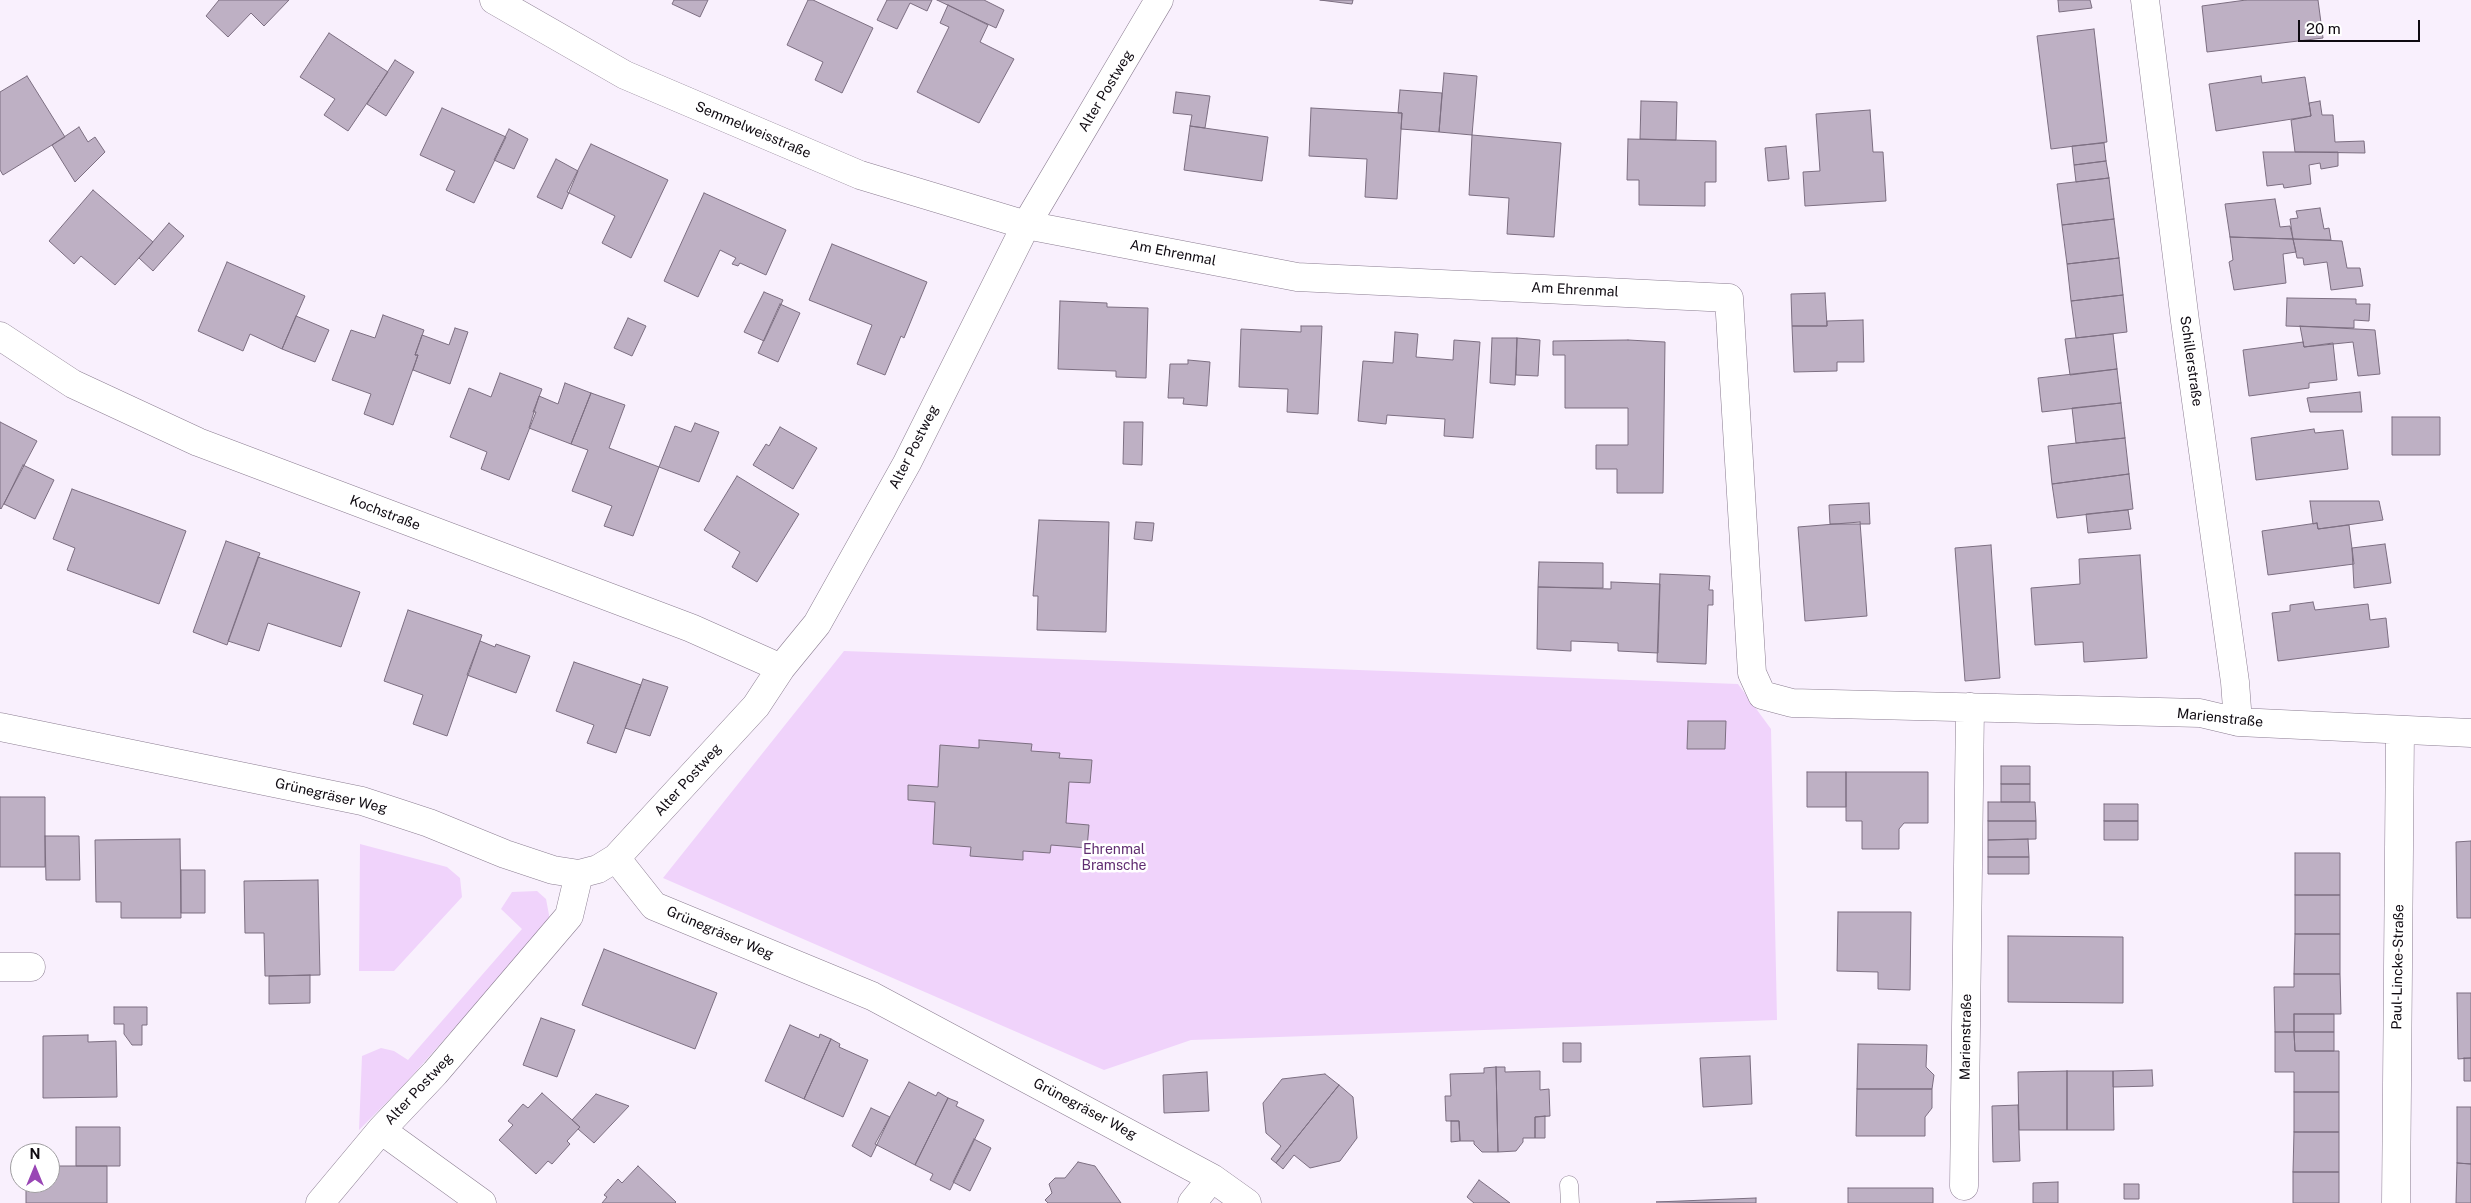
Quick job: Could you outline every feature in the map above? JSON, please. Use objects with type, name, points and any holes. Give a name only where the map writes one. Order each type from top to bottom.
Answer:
[{"type":"street","name":"Semmelweisstraße","points":[[494,0],[625,75],[860,176],[1026,225]]},
{"type":"street","name":"Alter Postweg","points":[[616,858],[756,706],[781,668],[817,624],[897,480],[1026,225],[1159,0]]},
{"type":"street","name":"Schillerstraße","points":[[2145,0],[2185,321],[2234,672],[2238,722]]},
{"type":"street","name":"Am Ehrenmal","points":[[1026,225],[1297,277],[1729,298],[1752,673],[1762,695]]},
{"type":"street","name":"Kochstraße","points":[[0,336],[73,384],[198,442],[691,628],[781,668]]},
{"type":"street","name":"Marienstraße","points":[[1762,695],[1792,703],[2200,713],[2238,722],[2471,733]]},
{"type":"street","name":"Marienstraße","points":[[1964,1186],[1970,707]]},
{"type":"street","name":"Grünegräser Weg","points":[[0,726],[362,801],[429,823],[505,854],[552,870],[579,874],[598,870],[616,858],[654,906],[872,996],[1212,1178],[1247,1203]]},
{"type":"street","name":"Paul-Lincke-Straße","points":[[2396,1203],[2400,731]]},
{"type":"street","name":"Alter Postweg","points":[[320,1203],[381,1130],[435,1073],[569,916],[579,874]]},
{"type":"street","points":[[0,966],[30,966]]},
{"type":"street","points":[[381,1130],[482,1203]]},
{"type":"street","points":[[1192,1203],[1212,1178]]},
{"type":"lane","points":[[1569,1184],[1570,1203]]},
{"type":"green space","name":"Ehrenmal Bramsche","points":[[844,651],[1738,684],[1771,729],[1777,1020],[1191,1040],[1104,1070],[663,878]]},
{"type":"green space","points":[[360,844],[447,867],[460,878],[462,897],[394,971],[359,971]]},
{"type":"green space","points":[[537,891],[546,899],[550,920],[403,1086],[359,1130],[362,1056],[381,1048],[394,1051],[408,1060],[522,929],[501,909],[512,892]]},
{"type":"building","points":[[219,0],[289,0],[264,26],[251,13],[228,37],[206,16]]},
{"type":"building","points":[[674,0],[708,0],[700,17],[672,4]]},
{"type":"building","points":[[808,0],[813,0],[873,28],[842,93],[815,80],[823,62],[787,45]]},
{"type":"building","points":[[887,0],[932,0],[927,11],[910,3],[897,29],[877,20]]},
{"type":"building","points":[[937,0],[984,0],[1004,10],[996,28]]},
{"type":"building","points":[[1320,0],[1353,0],[1352,4]]},
{"type":"building","points":[[2058,0],[2090,0],[2092,8],[2059,12]]},
{"type":"building","points":[[2246,0],[2318,0],[2323,38],[2207,52],[2202,6]]},
{"type":"building","points":[[948,5],[988,25],[980,42],[1014,59],[979,123],[917,92],[949,27],[940,23]]},
{"type":"building","points":[[2094,29],[2107,142],[2051,149],[2037,36]]},
{"type":"building","points":[[329,33],[388,72],[348,131],[324,115],[335,99],[300,77]]},
{"type":"building","points":[[395,60],[414,72],[386,116],[367,104]]},
{"type":"building","points":[[1444,73],[1477,76],[1472,135],[1439,132]]},
{"type":"building","points":[[27,76],[65,137],[3,175],[0,170],[0,92]]},
{"type":"building","points":[[2261,76],[2262,83],[2305,77],[2311,116],[2216,131],[2209,84]]},
{"type":"building","points":[[1400,90],[1442,93],[1439,132],[1401,129],[1402,113],[1398,113]]},
{"type":"building","points":[[1176,92],[1210,96],[1205,128],[1190,126],[1192,115],[1173,113]]},
{"type":"building","points":[[1641,101],[1677,102],[1676,140],[1640,139]]},
{"type":"building","points":[[2320,101],[2322,115],[2333,115],[2335,142],[2364,141],[2365,153],[2295,152],[2291,120],[2311,116],[2309,103]]},
{"type":"building","points":[[442,108],[506,137],[474,203],[446,190],[455,171],[420,155]]},
{"type":"building","points":[[1311,108],[1402,113],[1397,199],[1365,197],[1367,159],[1309,156]]},
{"type":"building","points":[[1870,110],[1873,152],[1883,152],[1886,201],[1805,206],[1803,172],[1820,171],[1816,114]]},
{"type":"building","points":[[1190,126],[1268,137],[1262,181],[1184,170]]},
{"type":"building","points":[[79,127],[88,142],[95,137],[105,152],[75,182],[52,145]]},
{"type":"building","points":[[509,129],[528,139],[514,169],[494,160]]},
{"type":"building","points":[[1472,135],[1561,143],[1554,237],[1507,234],[1509,198],[1469,195]]},
{"type":"building","points":[[1628,139],[1716,141],[1716,182],[1705,182],[1705,206],[1639,205],[1639,180],[1627,180]]},
{"type":"building","points":[[2104,143],[2106,161],[2074,165],[2072,146]]},
{"type":"building","points":[[591,144],[668,180],[631,258],[602,243],[615,216],[567,192]]},
{"type":"building","points":[[1786,146],[1789,179],[1768,181],[1765,148]]},
{"type":"building","points":[[2263,152],[2338,152],[2338,166],[2321,169],[2320,163],[2309,165],[2311,184],[2284,188],[2283,184],[2267,186]]},
{"type":"building","points":[[556,159],[578,171],[562,209],[537,197]]},
{"type":"building","points":[[2106,161],[2109,178],[2076,182],[2074,165]]},
{"type":"building","points":[[2109,178],[2114,219],[2062,225],[2057,184]]},
{"type":"building","points":[[93,190],[153,242],[115,285],[81,256],[74,264],[49,241]]},
{"type":"building","points":[[704,193],[786,230],[766,275],[740,263],[738,266],[732,264],[736,258],[720,250],[698,297],[664,281]]},
{"type":"building","points":[[2275,199],[2280,227],[2290,226],[2293,239],[2230,237],[2225,204]]},
{"type":"building","points":[[2320,208],[2324,229],[2329,228],[2331,240],[2293,239],[2290,219],[2298,218],[2296,211]]},
{"type":"building","points":[[2114,219],[2119,258],[2067,264],[2062,225]]},
{"type":"building","points":[[169,223],[184,236],[153,271],[139,258]]},
{"type":"building","points":[[2230,237],[2293,239],[2296,252],[2283,254],[2286,283],[2234,290],[2229,262],[2233,260]]},
{"type":"building","points":[[2293,239],[2342,241],[2347,268],[2360,268],[2363,286],[2331,290],[2327,262],[2304,265],[2303,258],[2297,258]]},
{"type":"building","points":[[832,244],[927,282],[904,338],[901,336],[885,375],[857,364],[872,325],[809,300]]},
{"type":"building","points":[[2119,258],[2123,295],[2071,301],[2067,264]]},
{"type":"building","points":[[227,262],[305,296],[282,349],[250,334],[243,351],[198,331]]},
{"type":"building","points":[[764,292],[783,300],[764,341],[744,332]]},
{"type":"building","points":[[1825,293],[1827,326],[1792,326],[1791,294]]},
{"type":"building","points":[[2123,295],[2127,332],[2076,338],[2071,301]]},
{"type":"building","points":[[2287,298],[2356,299],[2356,304],[2370,304],[2369,321],[2354,320],[2354,328],[2286,326]]},
{"type":"building","points":[[1060,301],[1107,303],[1107,307],[1148,308],[1146,378],[1116,377],[1116,371],[1058,369]]},
{"type":"building","points":[[780,304],[800,313],[778,362],[758,353]]},
{"type":"building","points":[[383,315],[424,330],[415,355],[418,355],[393,425],[364,414],[371,394],[332,380],[351,330],[375,338]]},
{"type":"building","points":[[296,316],[329,330],[315,362],[282,349]]},
{"type":"building","points":[[628,318],[646,326],[632,356],[614,348]]},
{"type":"building","points":[[1863,320],[1864,362],[1837,362],[1837,371],[1794,372],[1792,326],[1827,326],[1827,321]]},
{"type":"building","points":[[1301,326],[1322,326],[1318,414],[1287,412],[1288,389],[1239,387],[1241,329],[1301,332]]},
{"type":"building","points":[[2300,326],[2375,330],[2380,374],[2358,376],[2353,342],[2304,347]]},
{"type":"building","points":[[455,328],[468,332],[450,384],[413,370],[418,355],[415,355],[422,335],[449,345]]},
{"type":"building","points":[[1395,332],[1418,334],[1416,357],[1453,360],[1454,340],[1480,342],[1473,438],[1444,436],[1445,419],[1387,415],[1386,424],[1358,421],[1363,361],[1393,363]]},
{"type":"building","points":[[2113,334],[2117,369],[2070,375],[2065,339]]},
{"type":"building","points":[[1492,338],[1517,338],[1515,385],[1490,383]]},
{"type":"building","points":[[1517,338],[1540,340],[1538,376],[1516,375]]},
{"type":"building","points":[[1628,340],[1665,342],[1663,493],[1617,493],[1617,469],[1596,469],[1596,445],[1628,445],[1628,408],[1565,408],[1565,355],[1553,355],[1553,341]]},
{"type":"building","points":[[2303,342],[2304,347],[2333,343],[2337,380],[2309,383],[2309,388],[2249,396],[2243,350]]},
{"type":"building","points":[[1188,360],[1210,362],[1207,406],[1183,404],[1184,398],[1168,398],[1170,364],[1188,364]]},
{"type":"building","points":[[2117,369],[2121,403],[2042,412],[2038,378]]},
{"type":"building","points":[[500,373],[542,389],[533,412],[536,412],[509,480],[481,469],[487,452],[450,437],[469,388],[491,397]]},
{"type":"building","points":[[565,383],[591,393],[571,444],[529,428],[539,396],[558,404]]},
{"type":"building","points":[[2360,392],[2362,412],[2310,412],[2307,398]]},
{"type":"building","points":[[591,393],[625,405],[609,448],[659,467],[633,536],[604,526],[612,506],[572,491],[588,450],[571,444]]},
{"type":"building","points":[[2121,403],[2125,438],[2076,443],[2072,408]]},
{"type":"building","points":[[2392,417],[2440,417],[2440,455],[2392,455]]},
{"type":"building","points":[[0,422],[37,441],[1,509],[0,508]]},
{"type":"building","points":[[1124,422],[1143,422],[1142,465],[1123,464]]},
{"type":"building","points":[[695,423],[719,432],[699,482],[659,467],[675,426],[691,432]]},
{"type":"building","points":[[780,427],[817,448],[793,489],[753,465],[766,444],[769,446]]},
{"type":"building","points":[[2314,429],[2315,433],[2343,430],[2348,469],[2256,480],[2251,438]]},
{"type":"building","points":[[2125,438],[2129,474],[2052,484],[2048,446]]},
{"type":"building","points":[[23,465],[54,480],[35,519],[4,504]]},
{"type":"building","points":[[2129,474],[2133,509],[2057,518],[2052,484]]},
{"type":"building","points":[[737,476],[799,514],[757,582],[732,567],[740,552],[704,530]]},
{"type":"building","points":[[72,489],[186,531],[159,604],[67,570],[75,548],[53,539]]},
{"type":"building","points":[[2310,501],[2379,501],[2383,520],[2318,529],[2317,523],[2313,524]]},
{"type":"building","points":[[1869,503],[1870,524],[1830,524],[1829,505]]},
{"type":"building","points":[[2128,510],[2131,529],[2088,533],[2086,514]]},
{"type":"building","points":[[1039,520],[1109,522],[1106,632],[1037,630],[1038,596],[1033,596]]},
{"type":"building","points":[[1136,522],[1154,523],[1152,541],[1134,539]]},
{"type":"building","points":[[1860,522],[1867,616],[1805,621],[1798,527]]},
{"type":"building","points":[[2317,523],[2318,529],[2349,525],[2354,564],[2268,575],[2262,531]]},
{"type":"building","points":[[226,541],[260,553],[227,645],[193,632]]},
{"type":"building","points":[[2385,544],[2391,583],[2354,588],[2352,548]]},
{"type":"building","points":[[1991,545],[2000,678],[1965,681],[1955,548]]},
{"type":"building","points":[[2140,555],[2147,658],[2084,662],[2083,642],[2035,645],[2031,588],[2080,584],[2079,559]]},
{"type":"building","points":[[258,557],[360,592],[341,647],[268,623],[259,651],[228,641]]},
{"type":"building","points":[[1539,562],[1603,563],[1603,588],[1538,587]]},
{"type":"building","points":[[1660,574],[1710,576],[1709,590],[1713,590],[1713,605],[1708,605],[1706,664],[1657,662]]},
{"type":"building","points":[[1611,582],[1660,584],[1658,653],[1618,651],[1618,643],[1571,641],[1571,651],[1537,649],[1538,587],[1611,589]]},
{"type":"building","points":[[2313,602],[2315,610],[2368,604],[2370,620],[2386,618],[2389,647],[2278,661],[2272,613],[2290,611],[2290,605]]},
{"type":"building","points":[[408,610],[482,635],[447,736],[413,724],[423,695],[384,681]]},
{"type":"building","points":[[480,641],[495,647],[496,644],[530,656],[516,693],[467,675]]},
{"type":"building","points":[[574,662],[641,685],[616,753],[587,743],[594,725],[556,711]]},
{"type":"building","points":[[643,679],[668,687],[650,736],[625,728]]},
{"type":"building","points":[[1688,721],[1726,721],[1725,749],[1687,749]]},
{"type":"building","points":[[979,740],[1032,744],[1031,751],[1060,753],[1059,758],[1092,760],[1090,783],[1069,782],[1066,823],[1089,825],[1087,848],[1051,845],[1050,853],[1023,851],[1023,860],[970,856],[971,847],[933,844],[935,802],[908,800],[908,785],[938,787],[940,745],[979,748]]},
{"type":"building","points":[[2001,766],[2030,766],[2030,784],[2001,784]]},
{"type":"building","points":[[1807,772],[1846,772],[1846,807],[1807,807]]},
{"type":"building","points":[[1846,772],[1928,772],[1928,823],[1904,823],[1899,829],[1899,849],[1862,849],[1862,821],[1846,821]]},
{"type":"building","points":[[2001,784],[2030,784],[2030,802],[2001,802]]},
{"type":"building","points":[[0,797],[45,797],[45,867],[0,867]]},
{"type":"building","points":[[1988,802],[2035,802],[2036,821],[1988,821]]},
{"type":"building","points":[[2104,804],[2138,804],[2138,821],[2104,821]]},
{"type":"building","points":[[1988,821],[2036,821],[2036,839],[1988,840]]},
{"type":"building","points":[[2104,821],[2138,821],[2138,840],[2104,840]]},
{"type":"building","points":[[45,836],[79,836],[80,880],[46,880]]},
{"type":"building","points":[[180,839],[181,918],[121,918],[121,902],[96,902],[95,840]]},
{"type":"building","points":[[2028,839],[2029,857],[1988,857],[1988,840]]},
{"type":"building","points":[[2471,841],[2471,918],[2457,918],[2456,842]]},
{"type":"building","points":[[2295,853],[2340,853],[2340,895],[2295,895]]},
{"type":"building","points":[[1988,857],[2029,857],[2029,874],[1988,874]]},
{"type":"building","points":[[181,870],[205,870],[205,913],[181,913]]},
{"type":"building","points":[[318,880],[320,975],[265,976],[264,933],[245,933],[244,881]]},
{"type":"building","points":[[2295,895],[2340,895],[2340,934],[2295,934]]},
{"type":"building","points":[[1838,912],[1911,912],[1910,990],[1878,989],[1878,972],[1837,971]]},
{"type":"building","points":[[2295,934],[2340,934],[2340,974],[2294,974]]},
{"type":"building","points":[[2008,936],[2123,937],[2123,1003],[2008,1002]]},
{"type":"building","points":[[604,949],[717,993],[695,1049],[582,1005]]},
{"type":"building","points":[[2294,974],[2340,974],[2341,1014],[2294,1014],[2294,1032],[2275,1032],[2274,987],[2294,987]]},
{"type":"building","points":[[310,975],[310,1003],[269,1004],[269,976]]},
{"type":"building","points":[[2457,993],[2471,993],[2471,1058],[2458,1059]]},
{"type":"building","points":[[114,1007],[147,1007],[147,1025],[142,1025],[142,1045],[132,1045],[124,1034],[124,1024],[114,1024]]},
{"type":"building","points":[[2294,1014],[2334,1014],[2334,1032],[2294,1032]]},
{"type":"building","points":[[541,1018],[575,1030],[557,1077],[523,1065]]},
{"type":"building","points":[[790,1025],[819,1038],[820,1034],[831,1039],[804,1099],[765,1081]]},
{"type":"building","points":[[2275,1032],[2294,1032],[2295,1051],[2339,1051],[2339,1092],[2294,1092],[2294,1072],[2275,1072]]},
{"type":"building","points":[[2294,1032],[2334,1032],[2334,1051],[2295,1051]]},
{"type":"building","points":[[88,1035],[88,1042],[116,1041],[117,1097],[43,1098],[43,1036]]},
{"type":"building","points":[[831,1039],[840,1044],[839,1047],[868,1060],[843,1117],[804,1099]]},
{"type":"building","points":[[1563,1043],[1581,1043],[1581,1062],[1563,1062]]},
{"type":"building","points":[[1858,1044],[1927,1045],[1926,1067],[1934,1075],[1932,1089],[1857,1089]]},
{"type":"building","points":[[1750,1056],[1752,1104],[1703,1107],[1700,1058]]},
{"type":"building","points":[[2464,1058],[2471,1058],[2471,1081],[2464,1081]]},
{"type":"building","points":[[1496,1067],[1505,1067],[1505,1072],[1540,1071],[1540,1090],[1549,1089],[1550,1116],[1535,1117],[1535,1138],[1523,1138],[1523,1142],[1516,1151],[1498,1152]]},
{"type":"building","points":[[1496,1067],[1498,1152],[1482,1152],[1474,1144],[1474,1141],[1460,1141],[1459,1121],[1446,1121],[1445,1096],[1451,1096],[1450,1074],[1484,1073],[1484,1068]]},
{"type":"building","points":[[2152,1070],[2153,1086],[2113,1087],[2113,1071]]},
{"type":"building","points":[[2067,1071],[2067,1130],[2019,1130],[2018,1072]]},
{"type":"building","points":[[2067,1071],[2113,1071],[2114,1130],[2067,1130]]},
{"type":"building","points":[[1207,1072],[1209,1111],[1164,1113],[1163,1075]]},
{"type":"building","points":[[1325,1074],[1339,1085],[1276,1163],[1271,1159],[1281,1146],[1266,1133],[1263,1103],[1282,1079]]},
{"type":"building","points":[[909,1082],[936,1096],[938,1092],[948,1098],[915,1165],[875,1144]]},
{"type":"building","points":[[1339,1085],[1353,1097],[1357,1138],[1340,1161],[1310,1168],[1294,1155],[1283,1169],[1276,1163]]},
{"type":"building","points":[[1857,1089],[1932,1089],[1932,1108],[1925,1117],[1925,1136],[1856,1136]]},
{"type":"building","points":[[2294,1092],[2339,1092],[2339,1132],[2294,1132]]},
{"type":"building","points":[[542,1093],[580,1127],[567,1141],[570,1144],[552,1164],[548,1161],[536,1174],[499,1140],[513,1125],[508,1121],[523,1104],[528,1108]]},
{"type":"building","points":[[596,1094],[629,1106],[594,1143],[578,1129],[580,1127],[572,1120]]},
{"type":"building","points":[[948,1098],[958,1102],[956,1106],[984,1120],[950,1190],[930,1180],[933,1174],[915,1165]]},
{"type":"building","points":[[2018,1105],[2020,1161],[1993,1162],[1992,1106]]},
{"type":"building","points":[[2457,1107],[2471,1107],[2471,1164],[2457,1163]]},
{"type":"building","points":[[871,1108],[890,1117],[871,1157],[852,1146]]},
{"type":"building","points":[[1545,1116],[1545,1138],[1535,1138],[1535,1117]]},
{"type":"building","points":[[1451,1121],[1459,1121],[1460,1141],[1451,1142]]},
{"type":"building","points":[[76,1127],[120,1127],[120,1166],[76,1166]]},
{"type":"building","points":[[2294,1132],[2339,1132],[2339,1172],[2293,1172]]},
{"type":"building","points":[[974,1139],[991,1148],[970,1191],[953,1182]]},
{"type":"building","points":[[1078,1162],[1095,1166],[1121,1203],[1048,1203],[1045,1200],[1052,1193],[1049,1184],[1055,1178],[1065,1178]]},
{"type":"building","points":[[2457,1163],[2471,1164],[2471,1203],[2456,1203]]},
{"type":"building","points":[[60,1166],[107,1166],[107,1203],[26,1203],[26,1193],[60,1193]]},
{"type":"building","points":[[638,1166],[676,1202],[602,1203],[607,1197],[604,1195],[618,1179],[622,1183]]},
{"type":"building","points":[[2293,1172],[2339,1172],[2339,1203],[2293,1203]]},
{"type":"building","points":[[1479,1180],[1510,1203],[1474,1203],[1467,1197]]},
{"type":"building","points":[[2058,1182],[2058,1203],[2033,1203],[2033,1183]]},
{"type":"building","points":[[2124,1184],[2139,1184],[2139,1199],[2124,1199]]},
{"type":"building","points":[[1848,1188],[1933,1188],[1933,1203],[1848,1203]]},
{"type":"building","points":[[1756,1198],[1756,1203],[1656,1202]]}]
